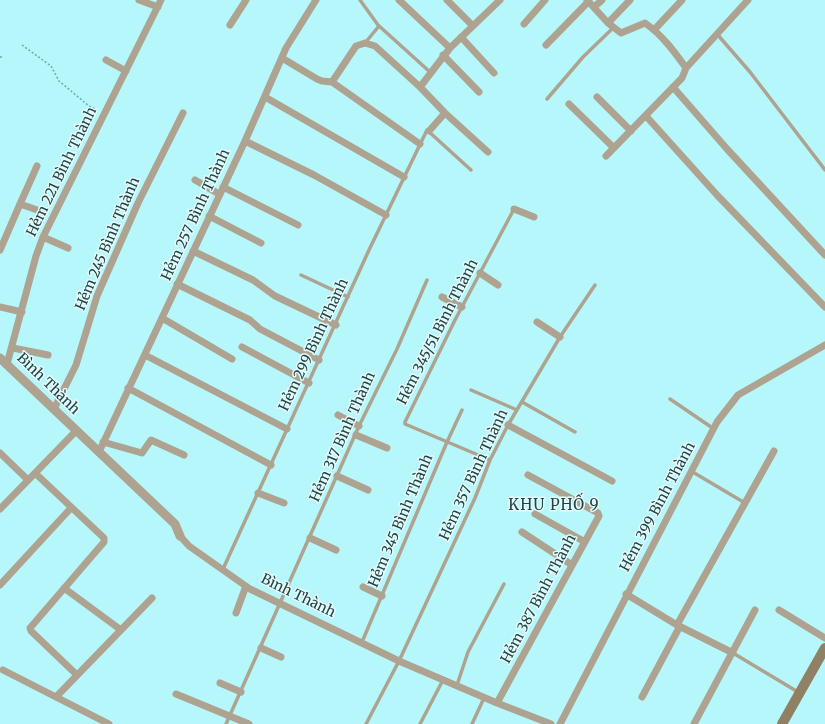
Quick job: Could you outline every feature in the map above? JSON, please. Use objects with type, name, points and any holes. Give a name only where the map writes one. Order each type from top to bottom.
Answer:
[{"type":"main road","points":[[782,724],[825,648]]},
{"type":"street","points":[[139,0],[159,3]]},
{"type":"street","points":[[230,25],[246,0]]},
{"type":"street","name":"Hẻm 257 Bình Thành","points":[[98,452],[128,388],[146,355],[177,284],[245,141],[286,48],[316,0]]},
{"type":"street","points":[[399,0],[450,48]]},
{"type":"street","points":[[447,0],[473,26]]},
{"type":"street","points":[[420,86],[443,55],[500,0]]},
{"type":"street","points":[[524,24],[545,0]]},
{"type":"street","points":[[594,7],[602,0]]},
{"type":"street","points":[[611,25],[630,0]]},
{"type":"street","points":[[654,30],[682,0]]},
{"type":"street","points":[[606,156],[682,78],[686,68],[748,0]]},
{"type":"street","points":[[546,45],[588,1],[611,25],[621,33],[645,24],[654,30],[674,51],[686,68]]},
{"type":"street","name":"Hẻm 221 Bình Thành","points":[[7,364],[13,348],[36,256],[43,237],[159,3]]},
{"type":"street","points":[[461,37],[494,73]]},
{"type":"street","points":[[332,82],[347,57],[356,46],[365,43],[375,46],[420,86],[445,113],[488,152]]},
{"type":"street","points":[[443,55],[478,92]]},
{"type":"street","points":[[282,58],[317,79],[332,82],[420,144]]},
{"type":"street","points":[[106,60],[126,71]]},
{"type":"street","points":[[673,87],[727,149],[825,255]]},
{"type":"street","points":[[264,97],[404,177]]},
{"type":"street","points":[[597,97],[631,131]]},
{"type":"street","points":[[569,104],[614,148]]},
{"type":"street","name":"Hẻm 245 Bình Thành","points":[[54,409],[76,365],[97,296],[138,203],[183,113]]},
{"type":"street","points":[[428,130],[445,113]]},
{"type":"street","points":[[646,116],[717,195],[825,307]]},
{"type":"street","points":[[245,141],[314,175],[386,214]]},
{"type":"street","points":[[0,250],[38,166]]},
{"type":"street","points":[[195,180],[219,194]]},
{"type":"street","points":[[223,187],[298,225]]},
{"type":"street","points":[[20,204],[43,212]]},
{"type":"street","points":[[514,209],[534,217]]},
{"type":"street","points":[[209,216],[261,244]]},
{"type":"street","points":[[43,237],[68,248]]},
{"type":"street","points":[[193,251],[253,280],[275,296],[336,325]]},
{"type":"street","points":[[480,273],[498,285]]},
{"type":"street","points":[[177,284],[250,320],[260,328],[319,360]]},
{"type":"street","points":[[442,297],[462,307]]},
{"type":"street","points":[[0,307],[22,312]]},
{"type":"street","points":[[162,318],[232,358]]},
{"type":"street","points":[[537,322],[560,337]]},
{"type":"street","name":"Hẻm 399 Bình Thành","points":[[560,724],[626,594],[714,429],[738,395],[825,345]]},
{"type":"street","points":[[242,347],[309,383]]},
{"type":"street","points":[[13,348],[48,355]]},
{"type":"street","points":[[146,355],[287,429]]},
{"type":"street","name":"Bình Thành","points":[[0,358],[175,524],[180,536],[189,546],[222,570],[246,586],[398,660],[484,698],[547,723]]},
{"type":"street","points":[[128,388],[271,465]]},
{"type":"street","points":[[338,415],[359,426]]},
{"type":"street","points":[[508,425],[612,481]]},
{"type":"street","name":"Bình Thành","points":[[0,509],[76,431]]},
{"type":"street","points":[[356,435],[387,448]]},
{"type":"street","points":[[103,442],[142,453],[151,440],[184,455]]},
{"type":"street","points":[[642,697],[774,451]]},
{"type":"street","points":[[0,453],[28,480]]},
{"type":"street","points":[[35,473],[104,538],[104,542],[30,628],[31,631],[78,675]]},
{"type":"street","points":[[337,476],[368,490]]},
{"type":"street","name":"Hẻm 387 Bình Thành","points":[[497,703],[599,516],[598,513],[528,476]]},
{"type":"street","points":[[258,493],[284,504]]},
{"type":"street","points":[[0,585],[71,508]]},
{"type":"street","points":[[535,514],[585,542]]},
{"type":"street","points":[[522,532],[572,565]]},
{"type":"street","points":[[310,538],[336,550]]},
{"type":"street","points":[[236,613],[246,586]]},
{"type":"street","points":[[363,587],[382,596]]},
{"type":"street","points":[[64,588],[121,630]]},
{"type":"street","points":[[626,594],[679,626],[733,653]]},
{"type":"street","points":[[56,697],[152,598]]},
{"type":"street","points":[[694,724],[755,610]]},
{"type":"street","points":[[779,610],[825,638]]},
{"type":"street","points":[[261,648],[281,657]]},
{"type":"street","points":[[2,670],[109,724]]},
{"type":"street","points":[[220,682],[241,692]]},
{"type":"street","points":[[176,694],[249,724]]},
{"type":"lane","points":[[360,0],[379,26],[430,72]]},
{"type":"lane","points":[[547,99],[611,25]]},
{"type":"lane","points":[[365,43],[379,26]]},
{"type":"lane","points":[[717,34],[750,72],[825,170]]},
{"type":"lane","points":[[428,130],[471,170]]},
{"type":"lane","name":"Hẻm 299 Bình Thành","points":[[222,570],[386,214],[428,130]]},
{"type":"lane","name":"Hẻm 345/51 Bình Thành","points":[[447,442],[405,424],[405,422],[462,307],[514,209]]},
{"type":"lane","points":[[301,275],[348,297]]},
{"type":"lane","name":"Hẻm 317 Bình Thành","points":[[226,724],[359,426],[397,349],[427,280]]},
{"type":"lane","name":"Hẻm 357 Bình Thành","points":[[366,724],[475,498],[490,460],[508,425],[560,337],[595,285]]},
{"type":"lane","points":[[471,390],[516,410]]},
{"type":"lane","points":[[670,399],[714,429]]},
{"type":"lane","points":[[522,402],[575,432]]},
{"type":"lane","name":"Hẻm 345 Bình Thành","points":[[362,642],[462,410]]},
{"type":"lane","points":[[447,442],[490,460]]},
{"type":"lane","points":[[691,472],[745,503]]},
{"type":"lane","points":[[456,686],[468,652],[504,584]]},
{"type":"lane","points":[[733,653],[799,693]]},
{"type":"lane","points":[[420,724],[443,680]]},
{"type":"lane","points":[[472,724],[484,698]]},
{"type":"path","points":[[22,45],[51,66],[59,81],[89,106],[104,114]]},
{"type":"district","name":"KHU PHỐ 9","points":[[554,506]]}]
